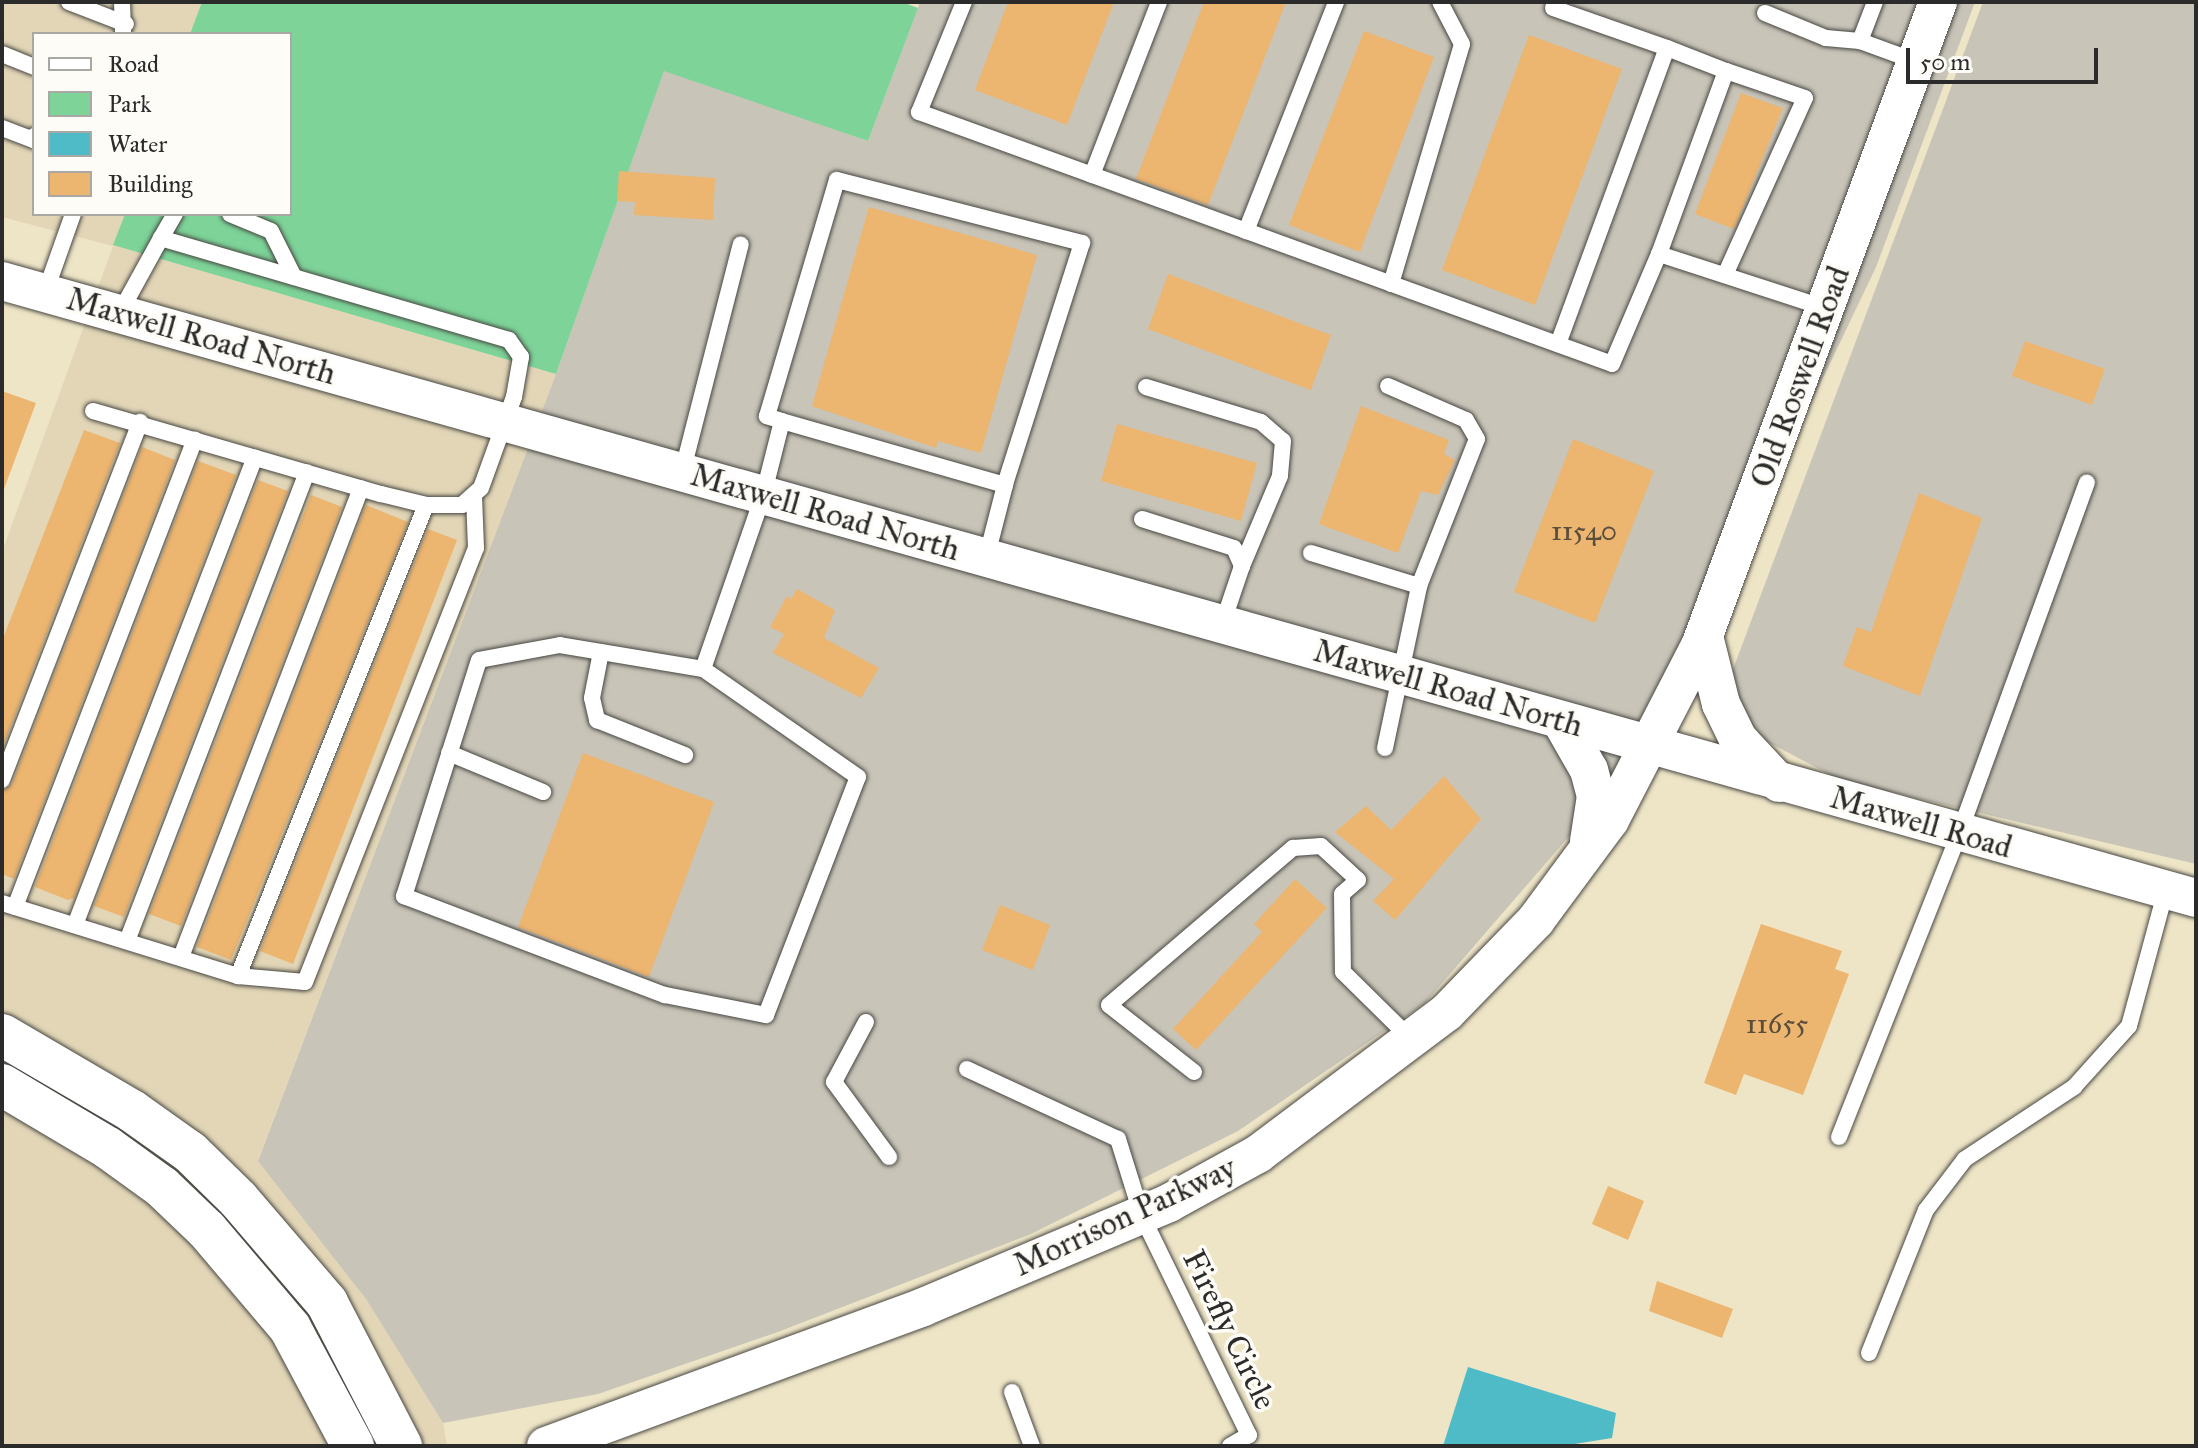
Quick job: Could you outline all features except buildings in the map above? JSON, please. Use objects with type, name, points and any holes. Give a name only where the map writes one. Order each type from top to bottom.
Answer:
[{"type":"main road","points":[[2,1035],[132,1111],[190,1152],[238,1199],[327,1303],[401,1446]]},
{"type":"main road","points":[[2,1085],[108,1148],[162,1187],[207,1230],[290,1328],[353,1446]]},
{"type":"street","name":"Old Roswell Road","points":[[1648,745],[1704,636],[1938,2]]},
{"type":"street","name":"Maxwell Road North","points":[[2,281],[1648,745]]},
{"type":"street","points":[[1704,636],[1721,704],[1738,739],[1779,783]]},
{"type":"street","points":[[1561,721],[1588,763],[1596,796],[1588,850]]},
{"type":"street","name":"Maxwell Road","points":[[1648,745],[2181,894]]},
{"type":"street","name":"Morrison Parkway","points":[[546,1446],[923,1307],[1142,1216],[1258,1154],[1447,1012],[1536,920],[1610,820],[1648,745]]},
{"type":"lane","points":[[69,2],[124,29]]},
{"type":"lane","points":[[122,2],[124,29]]},
{"type":"lane","points":[[964,2],[919,112],[1612,364],[1659,254],[1726,71]]},
{"type":"lane","points":[[1092,175],[1159,2]]},
{"type":"lane","points":[[1246,231],[1336,2]]},
{"type":"lane","points":[[1391,284],[1462,44],[1440,2]]},
{"type":"lane","points":[[1860,41],[1875,2]]},
{"type":"lane","points":[[1553,8],[1805,98],[1725,275]]},
{"type":"lane","points":[[1765,13],[1826,38],[1860,41],[1915,61]]},
{"type":"lane","points":[[1558,344],[1667,48]]},
{"type":"lane","points":[[2,54],[32,66]]},
{"type":"lane","points":[[2,128],[32,140]]},
{"type":"lane","points":[[986,559],[1005,485],[1082,243],[837,180],[767,416],[1005,485]]},
{"type":"lane","points":[[45,293],[72,216]]},
{"type":"lane","points":[[119,314],[174,216]]},
{"type":"lane","points":[[235,216],[271,231],[294,277]]},
{"type":"lane","points":[[161,238],[509,340],[521,357],[505,424],[474,497],[476,548],[305,982],[238,976],[9,905],[195,439]]},
{"type":"lane","points":[[682,473],[741,244]]},
{"type":"lane","points":[[1659,254],[1827,308]]},
{"type":"lane","points":[[1385,748],[1419,586],[1477,439],[1466,420],[1388,386]]},
{"type":"lane","points":[[1146,387],[1261,422],[1283,441],[1285,455],[1270,508],[1242,566],[1222,625]]},
{"type":"lane","points":[[93,411],[426,505],[462,505],[474,497]]},
{"type":"lane","points":[[703,669],[763,496],[782,421]]},
{"type":"lane","points":[[2,780],[140,422]]},
{"type":"lane","points":[[75,925],[255,457]]},
{"type":"lane","points":[[127,941],[307,472]]},
{"type":"lane","points":[[1839,1137],[1959,834],[2087,483]]},
{"type":"lane","points":[[181,957],[361,488]]},
{"type":"lane","points":[[238,976],[426,505]]},
{"type":"lane","points":[[1142,519],[1234,548],[1242,566]]},
{"type":"lane","points":[[1311,553],[1419,586]]},
{"type":"lane","points":[[560,645],[601,652],[703,669],[858,777],[766,1015],[665,995],[404,896],[479,660],[560,645]]},
{"type":"lane","points":[[601,652],[592,698],[597,720],[685,755]]},
{"type":"lane","points":[[449,753],[543,792]]},
{"type":"lane","points":[[1194,1072],[1109,1005],[1293,848],[1321,846],[1358,880],[1342,894],[1343,972],[1412,1040]]},
{"type":"lane","points":[[1869,1353],[1926,1210],[1965,1159],[2074,1087],[2129,1026],[2181,894]]},
{"type":"lane","points":[[866,1022],[834,1082],[889,1157]]},
{"type":"lane","name":"Firefly Circle","points":[[967,1069],[1118,1139],[1142,1216],[1249,1435],[1230,1446]]},
{"type":"lane","points":[[1012,1392],[1032,1446]]},
{"type":"shaded area","points":[[2,2],[202,2],[191,32],[32,32],[32,216],[124,216],[114,245],[556,374],[258,1160],[366,1299],[443,1423],[447,1446],[2,1446],[2,552],[113,246],[2,217]]},
{"type":"shaded area","points":[[920,2],[1975,2],[1876,267],[1648,745],[1424,1004],[1238,1131],[1031,1234],[778,1332],[598,1394],[443,1423],[366,1299],[258,1161],[556,374],[664,70],[868,141]]},
{"type":"shaded area","points":[[1983,2],[2196,2],[2196,864],[1840,780],[1766,741],[1733,702],[1729,680]]},
{"type":"green space","points":[[202,2],[902,2],[918,8],[868,141],[664,71],[556,374],[113,245],[124,216],[292,216],[292,32],[191,32]]},
{"type":"water","points":[[1468,1367],[1616,1413],[1612,1438],[1562,1446],[1443,1446]]}]
